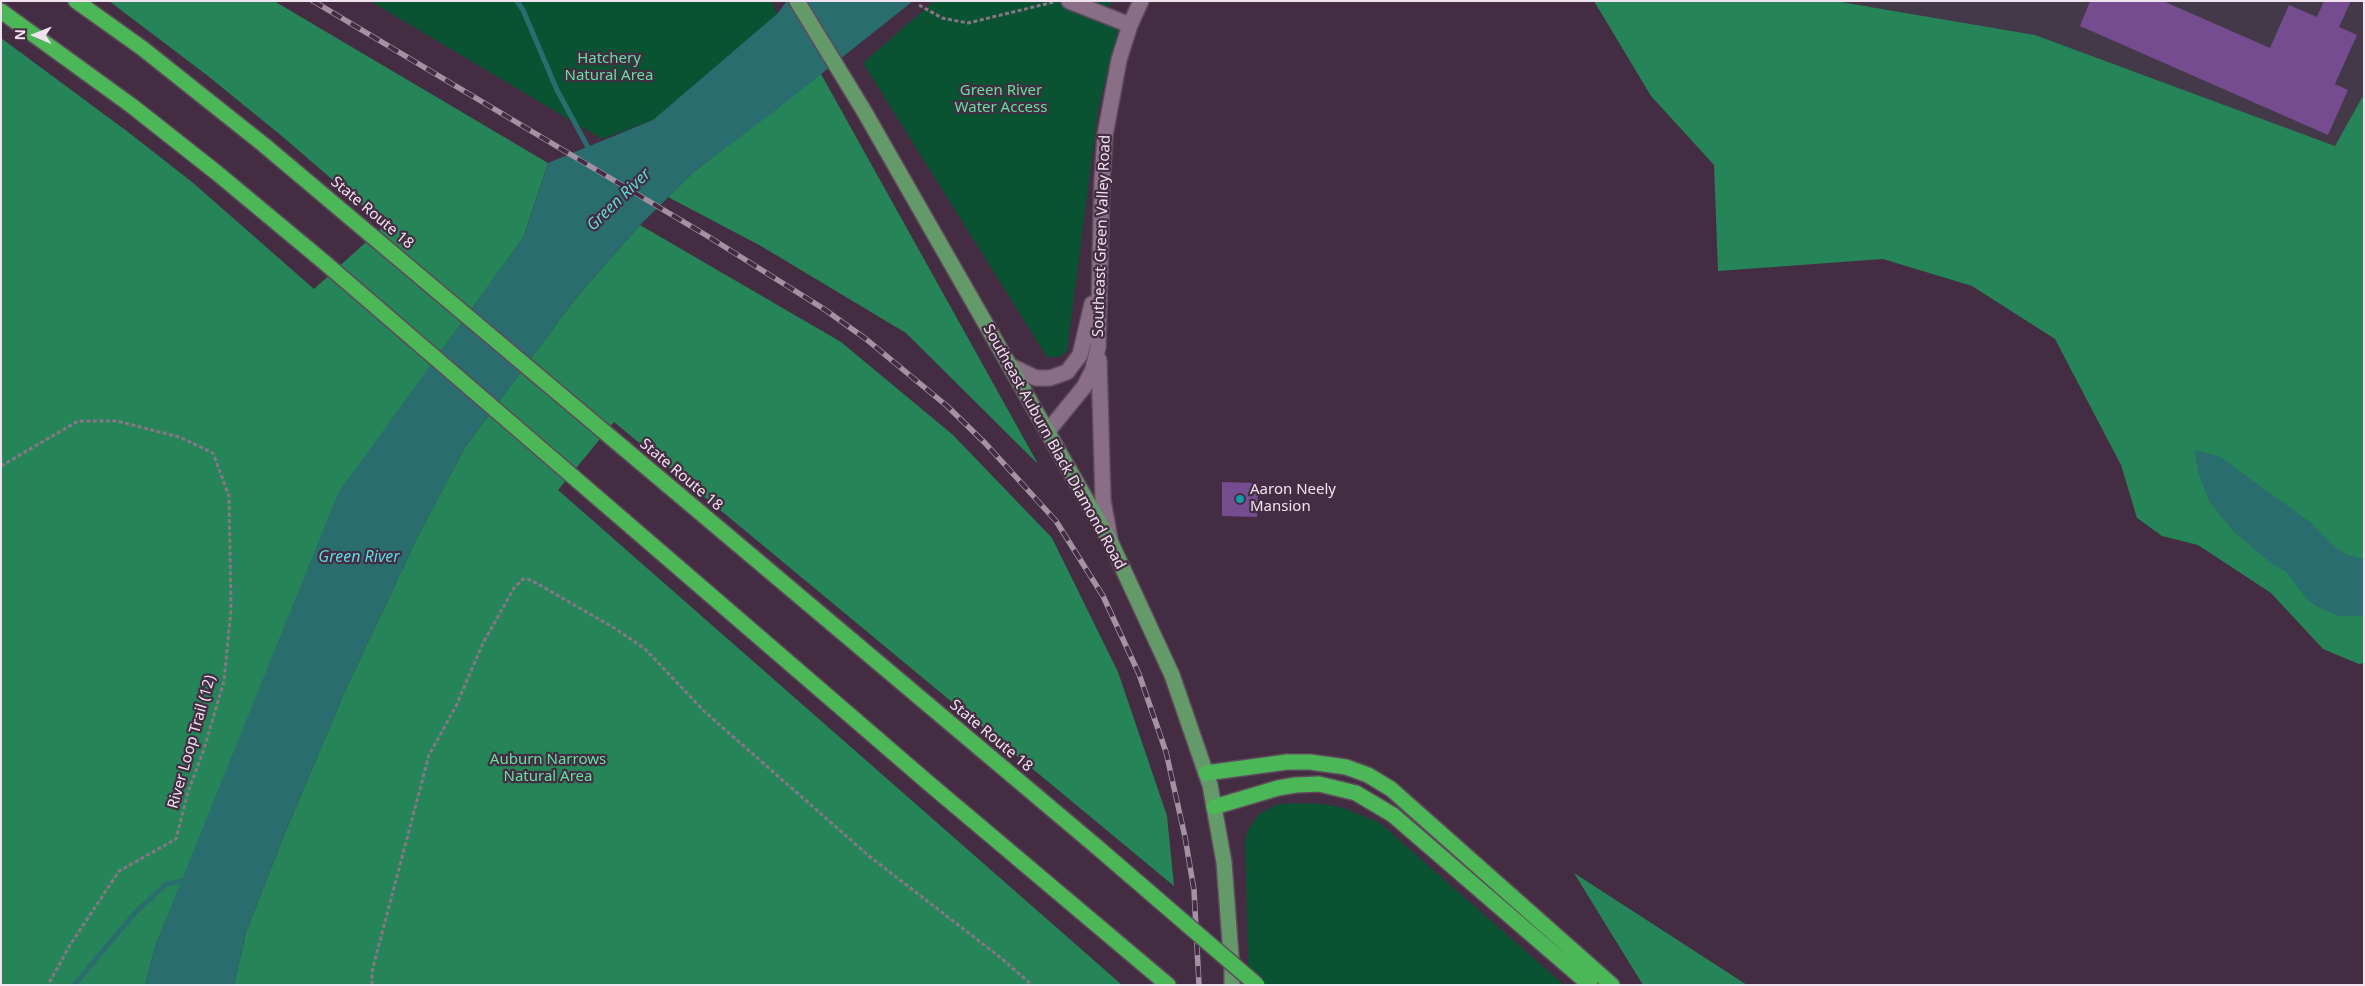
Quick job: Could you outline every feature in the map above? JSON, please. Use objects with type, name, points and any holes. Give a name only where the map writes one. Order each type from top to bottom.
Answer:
[{"type":"highway","name":"State Route 18","points":[[76,1],[142,48],[264,145],[1097,847],[1257,985]]},
{"type":"highway","points":[[1,11],[132,106],[217,173],[324,262],[932,786],[1168,985]]},
{"type":"highway","points":[[1206,773],[1287,762],[1310,762],[1346,767],[1368,775],[1391,789],[1612,985]]},
{"type":"highway","points":[[1214,807],[1278,788],[1296,785],[1319,784],[1356,793],[1393,815],[1590,985]]},
{"type":"highway","points":[[1132,956],[1161,985]]},
{"type":"main road","name":"Southeast Auburn Black Diamond Road","points":[[797,1],[864,111],[1111,543],[1172,675],[1206,773],[1214,807],[1224,862],[1232,985]]},
{"type":"street","points":[[1069,1],[1130,25]]},
{"type":"street","name":"Southeast Green Valley Road","points":[[1048,431],[1084,387],[1093,369],[1098,347],[1105,135],[1119,60],[1130,25],[1141,1]]},
{"type":"street","points":[[1010,366],[1036,378],[1050,378],[1067,372],[1080,355],[1091,314],[1100,258]]},
{"type":"street","points":[[1098,347],[1103,500],[1111,543]]},
{"type":"path","points":[[919,5],[942,18],[968,24],[1058,1]]},
{"type":"path","name":"River Loop Trail (12)","points":[[1,466],[78,421],[117,421],[179,437],[213,454],[229,496],[231,610],[224,681],[204,749],[188,792],[176,840],[119,871],[70,945],[48,985]]},
{"type":"path","points":[[372,985],[372,971],[424,767],[456,706],[483,643],[514,588],[523,579],[531,580],[616,629],[645,649],[705,712],[869,856],[1001,958],[1032,985]]},
{"type":"shaded area","points":[[1835,1],[2364,1],[2364,94],[2335,146],[2035,35]]},
{"type":"green space","points":[[109,1],[274,1],[548,163],[523,238],[419,382],[217,797],[156,944],[145,985],[1,985],[1,38],[192,182],[314,289],[385,225],[283,137],[208,76]]},
{"type":"green space","name":"Hatchery Natural Area","points":[[370,1],[772,1],[777,14],[653,120],[602,139]]},
{"type":"green space","name":"Green River Water Access","points":[[934,1],[1112,1],[1108,10],[1120,23],[1098,110],[1067,351],[1059,357],[1047,357],[863,63]]},
{"type":"green space","points":[[1594,1],[1835,1],[2035,35],[2335,146],[2364,94],[2364,663],[2359,664],[2323,649],[2271,593],[2198,545],[2162,536],[2137,518],[2121,465],[2055,339],[1972,286],[1883,259],[1718,271],[1714,165],[1651,96]]},
{"type":"green space","points":[[821,74],[1038,464],[906,333],[761,246],[668,197],[696,170]]},
{"type":"green space","name":"Auburn Narrows Natural Area","points":[[640,225],[841,342],[953,435],[1052,538],[1118,672],[1167,816],[1174,886],[614,422],[558,490],[1122,985],[234,985],[246,932],[285,833],[345,691],[417,538],[465,447],[575,299]]},
{"type":"green space","points":[[1292,803],[1325,804],[1344,808],[1380,823],[1564,985],[1249,985],[1245,840],[1248,830],[1259,814],[1276,805]]},
{"type":"green space","points":[[1574,873],[1747,985],[1643,985]]},
{"type":"water","name":"Green River","points":[[787,1],[913,1],[776,110],[696,170],[640,225],[575,299],[465,447],[417,538],[345,691],[285,833],[246,932],[234,985],[145,985],[156,944],[338,493],[523,238],[548,163],[653,120],[777,14]]},
{"type":"water","points":[[2194,450],[2219,456],[2310,522],[2336,548],[2348,555],[2364,559],[2364,616],[2339,616],[2316,606],[2307,599],[2285,571],[2273,565],[2233,531],[2209,501],[2199,475]]},
{"type":"building","points":[[2090,1],[2163,1],[2270,48],[2289,5],[2317,17],[2324,1],[2351,1],[2339,27],[2357,35],[2335,84],[2348,90],[2328,135],[2080,26]]},
{"type":"building","name":"Aaron Neely Mansion","points":[[1222,482],[1258,483],[1257,517],[1222,516]]},
{"type":"waterway","points":[[517,1],[523,10],[557,90],[590,151]]},
{"type":"waterway","points":[[74,985],[135,913],[166,884],[188,880]]},
{"type":"railway","points":[[313,1],[709,237],[824,309],[866,339],[947,406],[985,443],[1056,521],[1103,596],[1139,674],[1166,752],[1185,837],[1194,890],[1199,985]]},
{"type":"place","name":"Aaron Neely Mansion","points":[[1240,499]]}]
